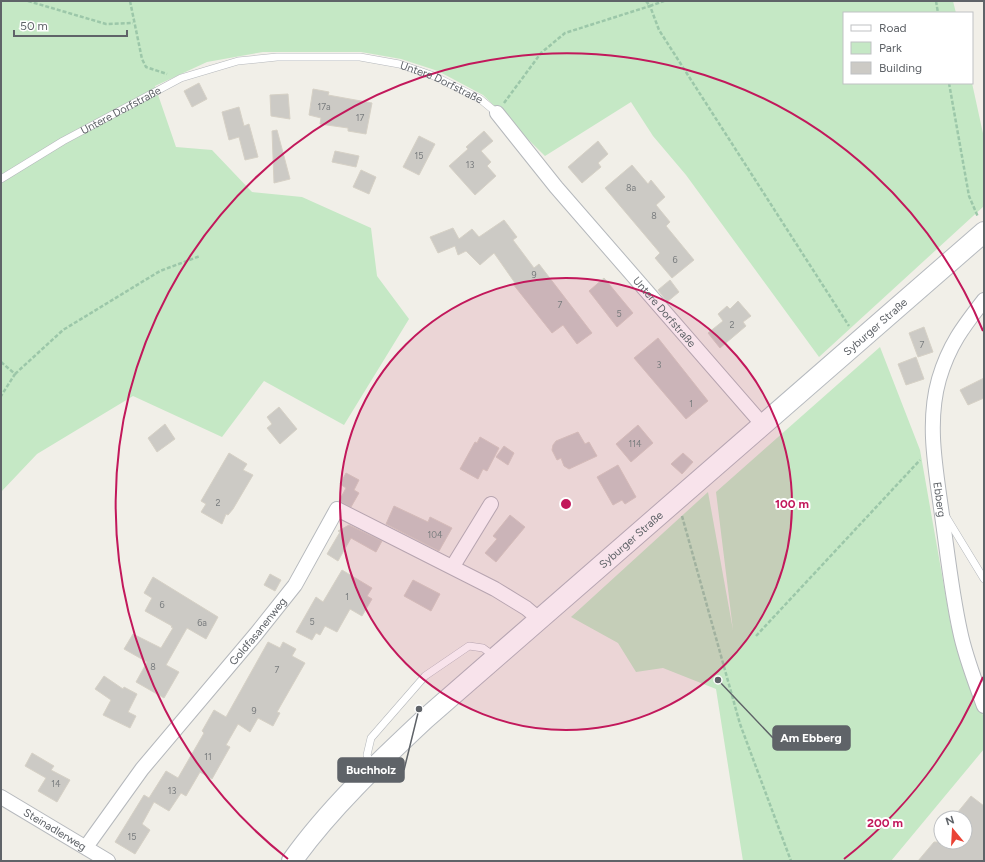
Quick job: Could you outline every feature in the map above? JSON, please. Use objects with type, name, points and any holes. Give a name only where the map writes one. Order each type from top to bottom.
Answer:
[{"type":"street","name":"Untere Dorfstraße","points":[[497,113],[561,192],[762,425]]},
{"type":"street","name":"Syburger Straße","points":[[292,861],[333,812],[373,769],[539,619],[859,340],[982,226]]},
{"type":"street","name":"Ebberg","points":[[984,300],[961,329],[950,349],[939,380],[934,412],[933,453],[952,588],[960,633],[984,706]]},
{"type":"street","points":[[453,566],[491,504]]},
{"type":"street","name":"Goldfasanenweg","points":[[86,847],[142,769],[256,634],[295,585],[337,509],[453,566],[526,608],[539,619]]},
{"type":"street","name":"Steinadlerweg","points":[[1,797],[108,861]]},
{"type":"lane","name":"Untere Dorfstraße","points":[[1,178],[63,141],[181,78],[238,61],[284,57],[360,58],[399,64],[434,76],[480,99],[497,113]]},
{"type":"lane","points":[[941,508],[984,579]]},
{"type":"lane","points":[[373,769],[368,755],[371,738],[425,676],[469,646],[483,648],[496,657]]},
{"type":"path","points":[[28,1],[106,24],[133,23]]},
{"type":"path","points":[[130,1],[133,23],[142,59],[146,67],[181,78]]},
{"type":"path","points":[[646,1],[650,6],[659,30],[859,340]]},
{"type":"path","points":[[497,113],[540,53],[565,33],[664,1]]},
{"type":"path","points":[[936,1],[938,12]]},
{"type":"path","points":[[949,84],[969,196],[982,226]]},
{"type":"path","points":[[1,396],[15,374],[64,330],[160,271],[200,256]]},
{"type":"path","points":[[1,362],[15,374]]},
{"type":"path","points":[[756,636],[915,464],[924,457],[933,453]]},
{"type":"path","points":[[677,499],[740,724],[791,861]]},
{"type":"green space","points":[[1,1],[953,1],[956,12],[843,12],[843,84],[972,84],[984,138],[984,206],[819,357],[686,175],[653,136],[631,102],[545,156],[483,95],[438,71],[401,59],[361,52],[263,52],[207,62],[155,86],[176,147],[212,150],[252,192],[302,197],[371,228],[377,276],[409,319],[344,425],[264,381],[222,437],[133,396],[37,454],[1,492]]},
{"type":"green space","points":[[880,347],[920,450],[951,626],[984,718],[984,749],[891,861],[743,861],[716,689],[663,668],[636,672],[618,643],[571,617],[708,492],[733,630],[716,492]]},
{"type":"building","points":[[199,83],[207,99],[192,107],[184,91]]},
{"type":"building","points":[[313,89],[329,92],[328,95],[372,103],[366,134],[348,131],[348,128],[320,124],[321,118],[309,115]]},
{"type":"building","points":[[288,94],[290,119],[271,116],[270,95]]},
{"type":"building","points":[[239,107],[244,126],[249,124],[258,157],[245,160],[239,137],[229,140],[222,112]]},
{"type":"building","points":[[277,130],[290,179],[274,183],[272,131]]},
{"type":"building","points":[[484,131],[493,141],[481,151],[491,162],[487,166],[496,176],[475,195],[449,166],[468,149],[466,147]]},
{"type":"building","points":[[419,136],[435,144],[419,175],[403,167]]},
{"type":"building","points":[[598,141],[608,154],[598,163],[601,167],[582,183],[568,167]]},
{"type":"building","points":[[335,151],[359,156],[356,167],[332,162]]},
{"type":"building","points":[[632,165],[648,184],[651,180],[665,197],[656,205],[670,222],[666,226],[694,260],[672,278],[655,258],[660,253],[605,188]]},
{"type":"building","points":[[361,170],[376,177],[369,194],[353,187]]},
{"type":"building","points":[[504,220],[517,237],[513,240],[534,268],[539,264],[592,333],[577,344],[563,325],[552,333],[513,284],[515,283],[494,253],[480,265],[466,251],[458,255],[455,246],[438,253],[430,237],[453,228],[459,239],[472,229],[479,237]]},
{"type":"building","points":[[604,278],[633,313],[617,327],[589,291]]},
{"type":"building","points":[[670,280],[679,292],[667,302],[658,290]]},
{"type":"building","points":[[738,301],[751,316],[743,322],[746,326],[720,348],[708,333],[723,321],[718,314],[727,306],[730,309]]},
{"type":"building","points":[[924,327],[933,352],[918,357],[909,333]]},
{"type":"building","points":[[658,338],[708,401],[686,419],[634,358]]},
{"type":"building","points":[[916,357],[924,379],[906,385],[898,364]]},
{"type":"building","points":[[984,378],[984,398],[968,405],[960,390]]},
{"type":"building","points":[[279,407],[297,429],[280,444],[267,428],[272,424],[267,417]]},
{"type":"building","points":[[165,424],[175,439],[157,452],[148,438]]},
{"type":"building","points":[[638,425],[653,443],[631,462],[616,444]]},
{"type":"building","points":[[578,432],[585,444],[589,442],[597,456],[569,469],[564,466],[561,458],[557,460],[552,450],[553,445],[556,441]]},
{"type":"building","points":[[480,437],[499,448],[487,471],[483,469],[478,479],[460,469],[475,442],[477,443]]},
{"type":"building","points":[[504,446],[514,453],[508,465],[496,457]]},
{"type":"building","points":[[229,453],[247,464],[243,470],[253,475],[233,509],[228,515],[226,514],[222,524],[201,512],[206,504],[201,501]]},
{"type":"building","points":[[683,453],[693,462],[682,474],[671,464]]},
{"type":"building","points":[[618,465],[636,497],[625,504],[622,500],[613,505],[597,477]]},
{"type":"building","points":[[346,473],[359,480],[354,490],[359,493],[351,507],[339,501],[346,488],[340,484]]},
{"type":"building","points":[[394,506],[428,522],[430,517],[452,528],[439,551],[386,524]]},
{"type":"building","points":[[510,515],[525,527],[496,562],[485,553],[497,539],[493,536]]},
{"type":"building","points":[[349,525],[382,541],[376,552],[351,538],[338,561],[327,554],[340,532],[338,531]]},
{"type":"building","points":[[342,570],[372,588],[367,596],[372,599],[362,616],[350,609],[337,632],[325,626],[320,635],[316,633],[312,640],[296,632],[316,597],[323,602]]},
{"type":"building","points":[[270,574],[281,580],[275,591],[264,585]]},
{"type":"building","points":[[153,577],[218,617],[206,639],[187,628],[166,665],[179,672],[164,698],[136,682],[147,662],[124,649],[133,634],[161,648],[173,628],[145,611],[152,598],[144,593]]},
{"type":"building","points":[[413,580],[440,594],[431,611],[404,596]]},
{"type":"building","points":[[268,642],[280,648],[283,642],[296,649],[292,656],[305,663],[277,712],[280,713],[273,726],[258,718],[250,732],[238,724],[226,745],[230,747],[212,779],[200,772],[186,796],[181,793],[169,811],[154,802],[142,824],[150,830],[135,854],[115,842],[144,795],[149,798],[166,771],[178,778],[204,733],[202,731],[214,710],[226,717]]},
{"type":"building","points":[[104,676],[123,689],[124,687],[137,694],[128,712],[136,716],[130,728],[103,715],[111,700],[95,689]]},
{"type":"building","points":[[32,753],[54,766],[51,770],[70,780],[57,802],[38,791],[46,778],[25,766]]},
{"type":"building","points":[[971,796],[984,806],[984,861],[918,861],[933,843],[933,850],[973,850],[973,810],[960,810]]},
{"type":"place","name":"Am Ebberg","points":[[718,680]]},
{"type":"place","name":"Buchholz","points":[[419,709]]}]
